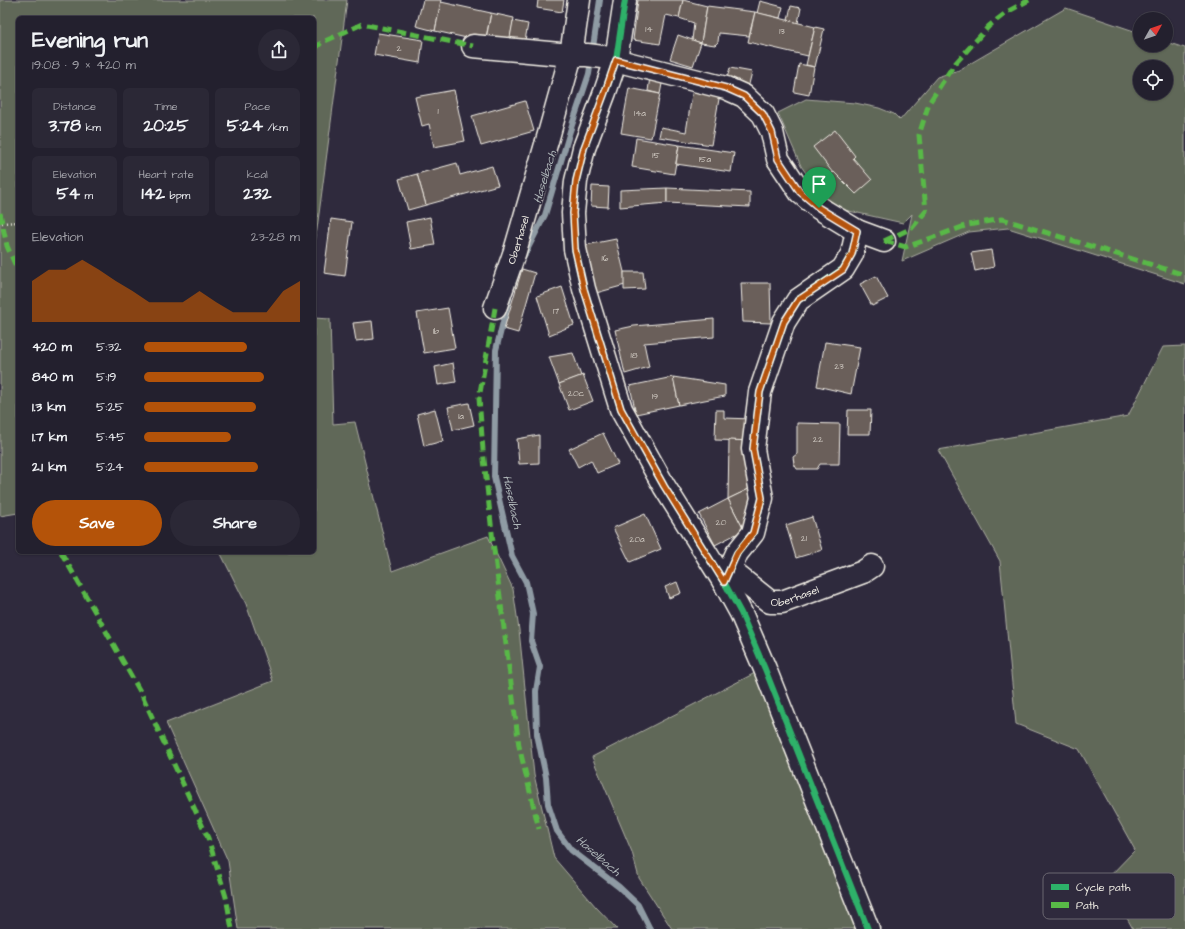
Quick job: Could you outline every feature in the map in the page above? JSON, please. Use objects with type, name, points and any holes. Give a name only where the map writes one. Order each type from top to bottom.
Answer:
[{"type":"street","name":"Oberhasel","points":[[579,0],[605,92],[584,148],[576,181],[573,213],[575,249],[584,289],[621,409],[664,486],[724,582],[736,575],[770,602],[782,602],[863,572],[872,566]]},
{"type":"street","name":"Oberhasel","points":[[495,308],[531,200],[594,57],[626,0]]},
{"type":"street","points":[[473,46],[594,57],[726,88],[744,96],[763,114],[772,132],[778,159],[800,192],[819,208],[857,231],[884,241]]},
{"type":"street","points":[[857,231],[852,254],[843,270],[798,300],[784,322],[760,392],[753,449],[762,498],[753,533],[737,553],[724,582],[741,613],[765,669],[868,929]]},
{"type":"path","points":[[2,223],[16,222]]},
{"type":"green space","points":[[0,0],[347,0],[316,237],[316,16],[16,16],[16,513],[0,516]]},
{"type":"green space","points":[[1066,8],[1133,31],[1133,52],[1173,52],[1173,44],[1185,48],[1185,284],[1008,228],[969,232],[902,261],[912,214],[903,223],[840,209],[817,189],[801,166],[778,113],[806,99],[855,103],[879,108],[894,114],[900,120],[937,77],[959,70]]},
{"type":"green space","points":[[316,318],[330,319],[333,424],[355,422],[392,571],[488,536],[513,589],[519,630],[534,775],[554,858],[617,929],[238,929],[228,861],[166,723],[273,681],[246,604],[221,554],[316,554]]},
{"type":"green space","points":[[1185,346],[1185,929],[1133,929],[1127,919],[1175,919],[1175,873],[1113,873],[1135,850],[1079,749],[1016,724],[1000,561],[938,450],[1128,416],[1163,347]]},
{"type":"green space","points":[[755,673],[795,769],[858,929],[672,929],[639,878],[632,852],[592,757]]},
{"type":"building","points":[[423,0],[441,0],[435,31],[416,26]]},
{"type":"building","points":[[538,0],[564,0],[562,12],[537,8]]},
{"type":"building","points":[[638,0],[683,0],[679,18],[666,15],[660,44],[633,40]]},
{"type":"building","points":[[683,0],[707,6],[701,43],[692,40],[694,23],[679,18]]},
{"type":"building","points":[[760,1],[783,7],[780,18],[757,13]]},
{"type":"building","points":[[441,2],[491,13],[485,42],[435,31]]},
{"type":"building","points":[[707,6],[755,12],[749,36],[719,33],[718,42],[715,45],[701,43]]},
{"type":"building","points":[[791,6],[801,8],[798,23],[788,20]]},
{"type":"building","points":[[755,12],[815,27],[808,56],[748,42]]},
{"type":"building","points":[[491,13],[514,18],[509,43],[486,39]]},
{"type":"building","points":[[513,21],[528,24],[524,46],[509,43]]},
{"type":"building","points":[[815,27],[824,29],[815,67],[806,65]]},
{"type":"building","points":[[378,33],[423,40],[420,63],[374,55]]},
{"type":"building","points":[[678,35],[701,43],[693,66],[670,59]]},
{"type":"building","points":[[799,64],[814,67],[809,95],[794,92]]},
{"type":"building","points":[[730,68],[752,72],[748,88],[726,81]]},
{"type":"building","points":[[650,77],[663,79],[660,94],[648,91]]},
{"type":"building","points":[[629,88],[660,94],[651,138],[621,133]]},
{"type":"building","points":[[693,88],[720,93],[711,145],[659,137],[661,127],[686,132]]},
{"type":"building","points":[[454,90],[465,141],[434,147],[429,124],[422,126],[415,97]]},
{"type":"building","points":[[525,101],[534,131],[481,146],[472,116]]},
{"type":"building","points":[[835,130],[855,156],[853,158],[872,180],[856,194],[834,172],[833,173],[813,147]]},
{"type":"building","points":[[636,138],[679,145],[674,174],[632,167]]},
{"type":"building","points":[[679,145],[734,153],[731,172],[676,164]]},
{"type":"building","points":[[457,163],[460,175],[492,166],[498,185],[426,205],[417,174]]},
{"type":"building","points":[[417,174],[426,205],[408,210],[399,179]]},
{"type":"building","points":[[592,186],[609,187],[608,207],[591,206]]},
{"type":"building","points":[[667,188],[667,203],[620,207],[620,190]]},
{"type":"building","points":[[667,188],[750,192],[750,207],[667,203]]},
{"type":"building","points":[[430,217],[435,245],[411,249],[406,222]]},
{"type":"building","points":[[331,219],[352,222],[345,276],[324,273]]},
{"type":"building","points":[[616,239],[624,272],[625,285],[596,293],[586,245]]},
{"type":"building","points":[[991,250],[994,267],[975,271],[971,253]]},
{"type":"building","points":[[522,269],[535,273],[518,333],[504,329]]},
{"type":"building","points":[[624,272],[643,272],[645,289],[624,290]]},
{"type":"building","points":[[876,276],[888,298],[872,306],[860,284]]},
{"type":"building","points":[[741,283],[770,283],[771,323],[743,322]]},
{"type":"building","points":[[562,287],[574,325],[549,335],[537,296]]},
{"type":"building","points":[[448,308],[455,348],[424,353],[417,313]]},
{"type":"building","points":[[714,319],[714,337],[644,343],[649,367],[625,374],[615,330],[634,326]]},
{"type":"building","points":[[372,321],[374,339],[356,341],[353,323]]},
{"type":"building","points":[[825,342],[860,347],[851,394],[817,386]]},
{"type":"building","points":[[573,353],[581,376],[559,384],[549,357]]},
{"type":"building","points":[[453,363],[456,382],[438,385],[435,367]]},
{"type":"building","points":[[583,375],[593,401],[569,410],[559,384]]},
{"type":"building","points":[[673,377],[679,405],[636,414],[630,386]]},
{"type":"building","points":[[673,377],[725,385],[725,396],[679,405]]},
{"type":"building","points":[[469,403],[474,425],[453,430],[448,407]]},
{"type":"building","points":[[435,409],[443,441],[424,446],[417,414]]},
{"type":"building","points":[[716,410],[724,410],[724,418],[752,419],[751,441],[715,440]]},
{"type":"building","points":[[848,410],[871,410],[870,434],[847,434]]},
{"type":"building","points":[[797,423],[840,424],[839,464],[820,464],[817,469],[797,469],[794,464],[793,457],[797,454]]},
{"type":"building","points":[[603,433],[618,464],[597,473],[591,460],[578,467],[569,449]]},
{"type":"building","points":[[539,435],[539,463],[519,464],[517,439]]},
{"type":"building","points":[[729,440],[751,441],[751,488],[728,499]]},
{"type":"building","points":[[751,488],[755,506],[744,530],[728,499]]},
{"type":"building","points":[[728,499],[744,530],[715,545],[699,514]]},
{"type":"building","points":[[645,514],[661,549],[630,562],[613,528]]},
{"type":"building","points":[[812,517],[822,550],[796,558],[786,525]]},
{"type":"building","points":[[677,582],[681,593],[669,598],[665,587]]},
{"type":"waterway","name":"Haselbach","points":[[523,258],[545,215],[589,74],[600,0]]},
{"type":"waterway","name":"Haselbach","points":[[509,298],[496,350],[494,477],[512,556],[526,582],[533,614],[531,641],[540,667],[536,691],[537,734],[546,777],[548,804],[557,831],[571,850],[619,887],[638,905],[650,929]]},
{"type":"marked path","points":[[884,241],[912,228],[926,211],[919,135],[929,103],[953,66],[989,26],[1007,12],[1029,0]]},
{"type":"marked path","points":[[316,48],[321,43],[362,24],[473,46]]},
{"type":"marked path","points":[[0,213],[7,246],[16,266]]},
{"type":"marked path","points":[[884,241],[906,247],[968,225],[1002,219],[1185,275]]},
{"type":"marked path","points":[[495,308],[479,398],[483,450],[519,746],[539,829]]},
{"type":"marked path","points":[[62,554],[141,693],[208,838],[226,897],[232,929]]},
{"type":"cycle path","points":[[625,0],[616,60],[584,148],[576,181],[573,213],[575,249],[584,289],[621,409],[664,486],[724,582],[741,613],[765,669],[868,929]]},
{"type":"cycle path","points":[[724,582],[737,553],[753,533],[762,498],[753,449],[760,392],[784,322],[798,300],[843,269],[852,254],[857,231]]},
{"type":"route","points":[[616,60],[726,88],[744,96],[763,114],[772,132],[778,159],[790,178],[800,192],[819,208],[857,231],[852,254],[843,270],[798,300],[784,322],[760,392],[753,449],[762,498],[753,533],[737,553],[724,582],[664,486],[621,409],[584,289],[575,249],[573,213],[576,181],[584,148],[616,60]]}]
